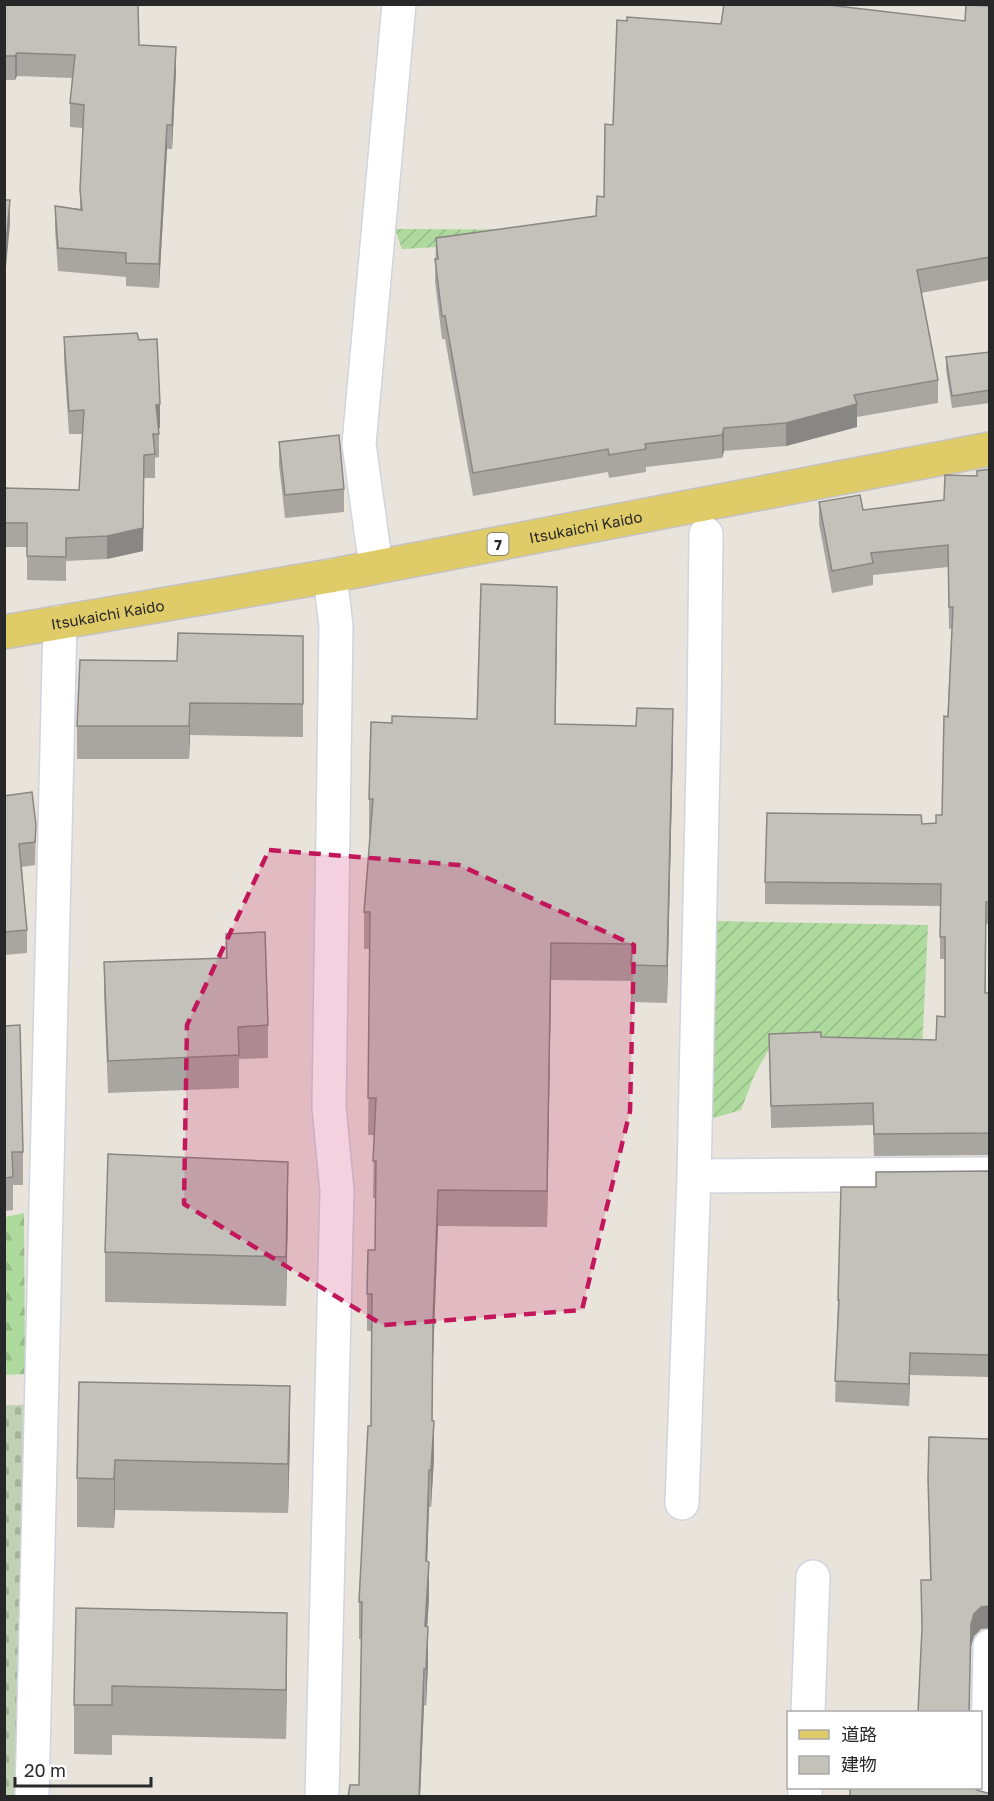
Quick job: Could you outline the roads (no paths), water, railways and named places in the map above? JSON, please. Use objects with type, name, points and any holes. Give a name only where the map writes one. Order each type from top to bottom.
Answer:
[{"type":"main road","name":"Itsukaichi Kaido","points":[[4,632],[330,576],[990,449]]},
{"type":"street","points":[[376,567],[359,444],[399,4]]},
{"type":"street","points":[[682,1503],[694,1176],[706,534]]},
{"type":"street","points":[[322,1797],[337,1191],[329,1107],[336,626],[330,576]]},
{"type":"street","points":[[32,1797],[60,622]]},
{"type":"street","points":[[694,1176],[990,1174]]},
{"type":"street","points":[[808,1711],[813,1577]]},
{"type":"street","points":[[987,1797],[990,1646]]}]
